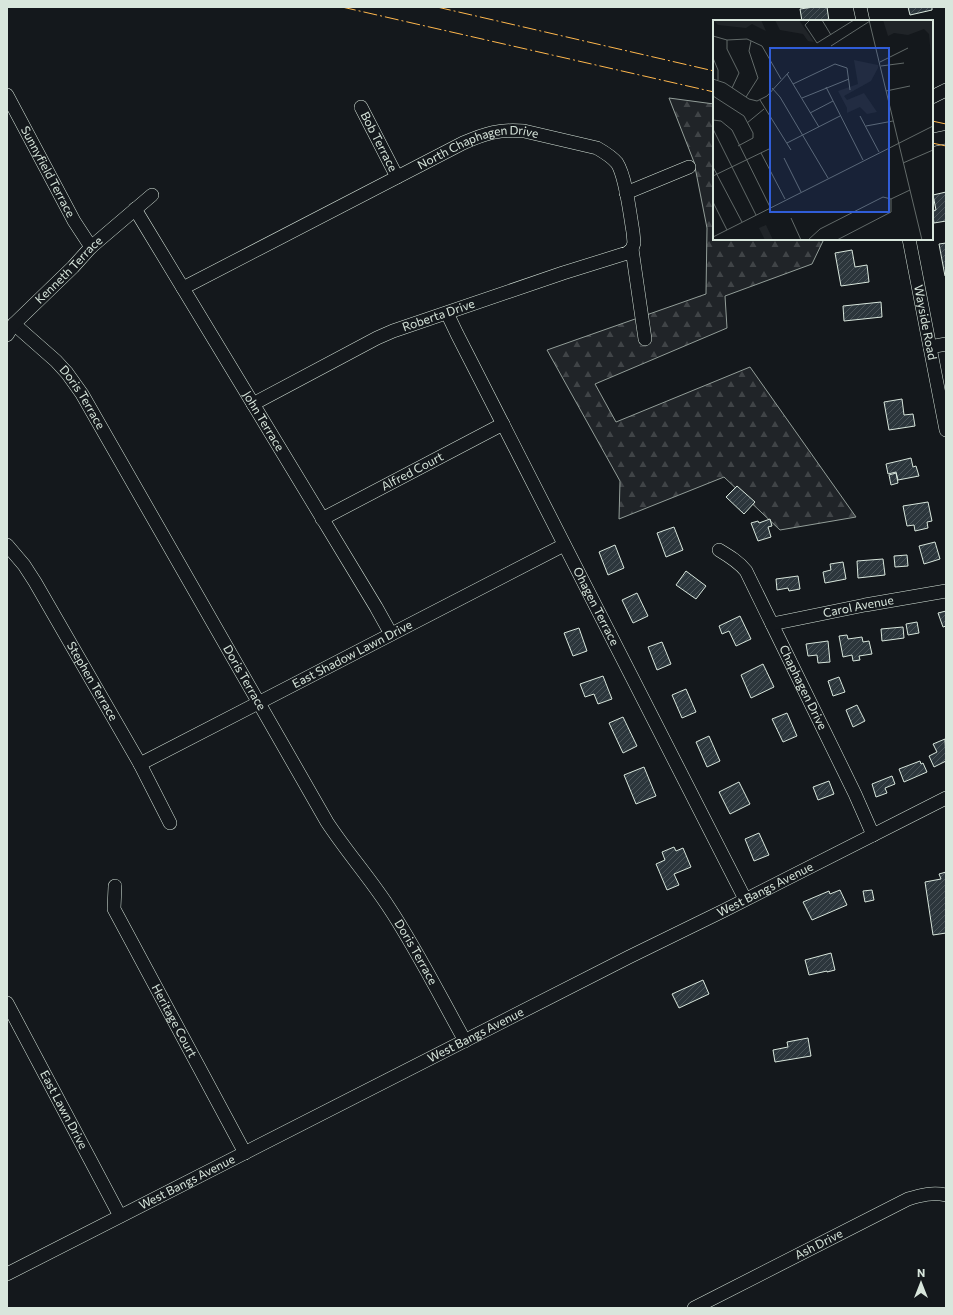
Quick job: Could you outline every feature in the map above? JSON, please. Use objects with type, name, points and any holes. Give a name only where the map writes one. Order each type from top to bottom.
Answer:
[{"type":"street","points":[[860,7],[863,20]]},
{"type":"street","points":[[933,96],[946,90]]},
{"type":"street","name":"Sunnyfield Terrace","points":[[7,95],[74,221],[91,247]]},
{"type":"street","name":"Bob Terrace","points":[[361,107],[397,177]]},
{"type":"street","name":"North Chaphagen Drive","points":[[183,288],[463,143],[485,133],[512,130],[524,131],[597,148],[606,153],[616,162],[621,172],[633,232],[634,243],[632,249],[645,339]]},
{"type":"street","points":[[933,140],[946,137]]},
{"type":"street","points":[[626,193],[688,167]]},
{"type":"street","name":"Kenneth Terrace","points":[[11,330],[91,247],[152,196]]},
{"type":"street","name":"John Terrace","points":[[135,209],[392,634]]},
{"type":"street","name":"Wayside Road","points":[[909,240],[946,430]]},
{"type":"street","name":"Roberta Drive","points":[[253,404],[378,338],[447,313],[627,253],[632,249]]},
{"type":"street","name":"Ohagen Terrace","points":[[447,313],[745,899]]},
{"type":"street","name":"Doris Terrace","points":[[11,330],[56,361],[67,373],[82,394],[327,822],[399,924],[465,1041]]},
{"type":"street","points":[[930,347],[946,344]]},
{"type":"street","name":"Alfred Court","points":[[322,519],[503,424]]},
{"type":"street","name":"Stephen Terrace","points":[[7,545],[24,565],[35,582],[140,764],[170,823]]},
{"type":"street","name":"East Shadow Lawn Drive","points":[[140,764],[564,545]]},
{"type":"street","name":"Chaphagen Drive","points":[[720,550],[732,557],[743,567],[855,794],[873,835]]},
{"type":"street","name":"Carol Avenue","points":[[772,624],[865,605],[946,591]]},
{"type":"street","name":"West Bangs Avenue","points":[[7,1274],[946,798]]},
{"type":"street","name":"Heritage Court","points":[[115,886],[114,909],[245,1153]]},
{"type":"street","name":"East Lawn Drive","points":[[7,1003],[120,1216]]},
{"type":"street","name":"Ash Drive","points":[[694,1308],[908,1199],[937,1193],[946,1195]]},
{"type":"green space","points":[[669,98],[713,104],[713,240],[824,240],[812,264],[725,296],[727,328],[595,384],[616,422],[750,367],[856,517],[780,530],[724,477],[619,519],[620,481],[547,350],[706,294],[707,228],[694,162]]},
{"type":"building","points":[[827,7],[829,20],[802,20],[800,9]]},
{"type":"building","points":[[908,7],[932,7],[932,10],[910,15]]},
{"type":"building","points":[[946,192],[946,221],[934,223],[933,211],[936,210],[933,195]]},
{"type":"building","points":[[946,243],[946,276],[945,276],[939,244]]},
{"type":"building","points":[[852,250],[855,267],[867,265],[869,282],[841,286],[835,253]]},
{"type":"building","points":[[881,302],[882,317],[844,321],[843,306]]},
{"type":"building","points":[[902,399],[904,415],[913,414],[915,426],[889,430],[884,402]]},
{"type":"building","points":[[911,458],[913,467],[916,466],[919,476],[898,480],[896,472],[888,474],[886,464]]},
{"type":"building","points":[[896,473],[898,483],[891,485],[889,475]]},
{"type":"building","points":[[737,486],[755,502],[744,514],[726,497]]},
{"type":"building","points":[[928,502],[932,521],[927,522],[928,528],[915,531],[914,525],[907,526],[903,506]]},
{"type":"building","points":[[770,519],[772,526],[768,527],[771,537],[758,541],[751,523],[758,521],[759,523]]},
{"type":"building","points":[[674,527],[683,550],[666,557],[657,533]]},
{"type":"building","points":[[935,542],[940,559],[924,564],[919,546]]},
{"type":"building","points":[[615,545],[624,568],[608,575],[599,552]]},
{"type":"building","points":[[907,555],[908,566],[895,567],[894,556]]},
{"type":"building","points":[[883,559],[885,575],[858,578],[857,561]]},
{"type":"building","points":[[843,562],[846,579],[825,583],[823,572],[831,570],[830,564]]},
{"type":"building","points":[[686,571],[706,586],[696,599],[676,585]]},
{"type":"building","points":[[798,576],[800,589],[789,591],[788,588],[777,590],[776,579]]},
{"type":"building","points":[[637,593],[648,616],[633,623],[622,600]]},
{"type":"building","points":[[946,611],[946,626],[943,627],[938,613]]},
{"type":"building","points":[[740,616],[751,639],[736,646],[729,631],[722,634],[719,626]]},
{"type":"building","points":[[917,622],[919,633],[908,635],[906,624]]},
{"type":"building","points":[[903,627],[904,638],[882,641],[881,629]]},
{"type":"building","points":[[579,628],[587,651],[573,656],[564,633]]},
{"type":"building","points":[[847,635],[848,639],[862,637],[863,642],[869,641],[872,654],[859,656],[860,660],[853,661],[852,655],[843,657],[839,636]]},
{"type":"building","points":[[828,641],[830,662],[818,663],[817,655],[808,656],[806,644]]},
{"type":"building","points":[[662,642],[671,664],[657,670],[648,647]]},
{"type":"building","points":[[763,664],[774,687],[751,698],[741,675]]},
{"type":"building","points":[[603,676],[612,699],[598,704],[594,694],[585,697],[580,684]]},
{"type":"building","points":[[839,677],[845,692],[833,696],[828,681]]},
{"type":"building","points":[[686,689],[696,712],[682,718],[672,695]]},
{"type":"building","points":[[857,705],[865,721],[853,727],[846,710]]},
{"type":"building","points":[[787,713],[797,736],[783,742],[772,719]]},
{"type":"building","points":[[623,717],[637,746],[623,753],[609,723]]},
{"type":"building","points":[[709,736],[720,761],[707,767],[696,742]]},
{"type":"building","points":[[945,739],[946,761],[934,767],[929,756],[937,752],[933,744]]},
{"type":"building","points":[[920,761],[921,764],[923,763],[927,772],[904,782],[899,769]]},
{"type":"building","points":[[644,767],[656,796],[636,804],[624,775]]},
{"type":"building","points":[[892,776],[895,784],[885,788],[887,793],[876,797],[872,784]]},
{"type":"building","points":[[829,781],[834,794],[818,800],[813,787]]},
{"type":"building","points":[[739,782],[750,804],[730,814],[719,792]]},
{"type":"building","points":[[759,833],[769,855],[754,861],[745,839]]},
{"type":"building","points":[[674,847],[676,851],[683,848],[691,867],[674,874],[679,885],[667,890],[656,864],[665,860],[662,852]]},
{"type":"building","points":[[946,872],[946,933],[933,935],[925,882],[941,879],[939,874]]},
{"type":"building","points":[[840,890],[847,905],[812,920],[803,902],[829,891],[830,894]]},
{"type":"building","points":[[872,890],[874,900],[865,902],[863,891]]},
{"type":"building","points":[[831,953],[835,970],[809,975],[805,960]]},
{"type":"building","points":[[703,980],[709,994],[679,1008],[672,994]]},
{"type":"building","points":[[808,1038],[811,1056],[775,1062],[773,1050],[788,1047],[787,1042]]},
{"type":"power","points":[[342,7],[713,92]]},
{"type":"power","points":[[437,7],[713,71]]},
{"type":"power","points":[[933,121],[946,124]]},
{"type":"power","points":[[933,143],[946,146]]}]
